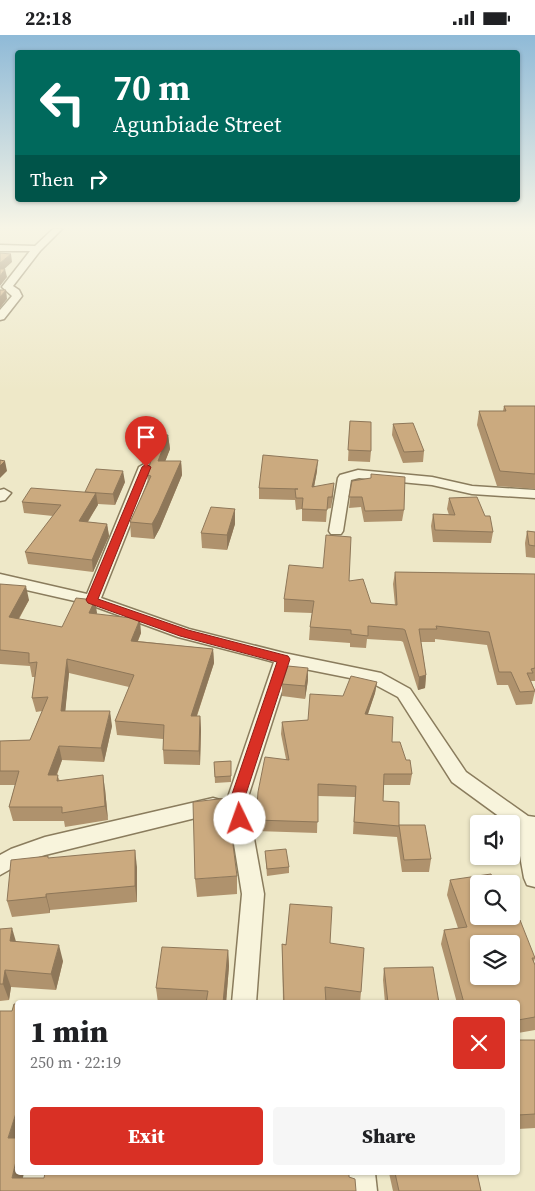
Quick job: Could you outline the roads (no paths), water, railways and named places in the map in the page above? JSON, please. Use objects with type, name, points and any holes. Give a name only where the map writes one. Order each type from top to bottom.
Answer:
[{"type":"street","points":[[0,317],[17,296],[16,291],[4,287]]},
{"type":"street","points":[[92,600],[146,467]]},
{"type":"street","points":[[336,531],[345,478],[358,474],[432,481],[458,488],[496,493],[535,493]]},
{"type":"street","points":[[0,579],[92,600],[184,633],[284,659],[375,677],[404,693],[459,777],[529,824],[535,878]]},
{"type":"street","points":[[244,1000],[253,894],[237,800],[284,659]]},
{"type":"street","points":[[0,866],[18,855],[45,846],[237,800]]},
{"type":"street","points":[[34,1191],[38,1175]]},
{"type":"street","points":[[361,1175],[363,1191]]}]
